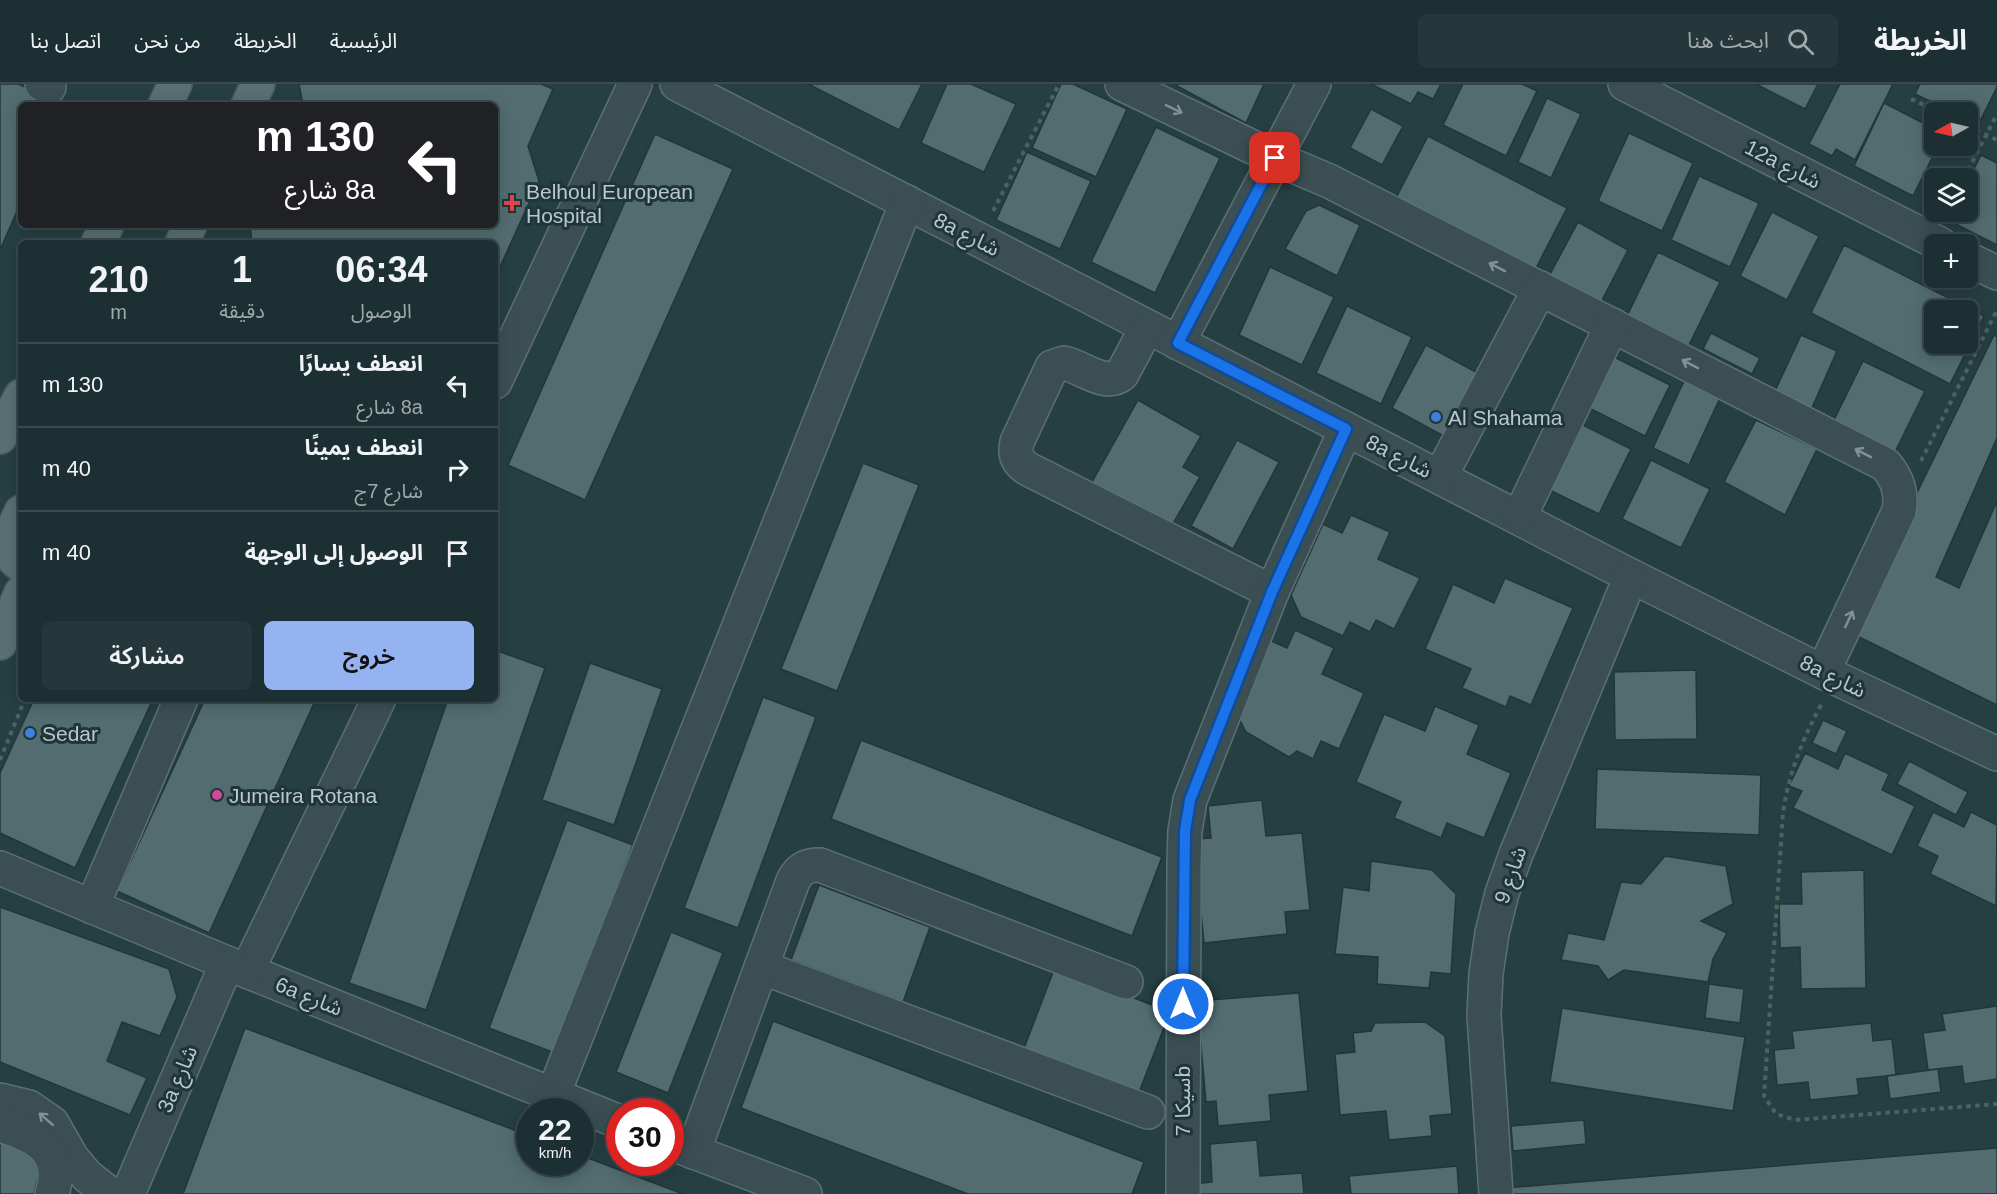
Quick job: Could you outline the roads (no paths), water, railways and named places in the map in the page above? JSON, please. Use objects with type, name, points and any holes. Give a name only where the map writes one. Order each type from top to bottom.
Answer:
[{"type":"main road","points":[[166,102],[175,84]]},
{"type":"main road","points":[[249,102],[258,84]]},
{"type":"main road","points":[[0,437],[18,402]]},
{"type":"main road","points":[[0,442],[18,452]]},
{"type":"main road","points":[[18,520],[8,545],[10,555],[18,562]]},
{"type":"main road","points":[[0,644],[18,599]]},
{"type":"street","points":[[498,376],[635,84]]},
{"type":"street","points":[[1122,84],[1275,158],[1329,181],[1886,465],[1899,486],[1901,499],[1899,512],[1830,675]]},
{"type":"street","points":[[1178,343],[1314,84]]},
{"type":"street","name":"12a شارع","points":[[1626,84],[1924,236]]},
{"type":"street","name":"8a شارع","points":[[690,87],[978,240],[1631,576],[1830,675],[1997,754]]},
{"type":"street","points":[[553,1095],[907,202]]},
{"type":"street","points":[[1978,264],[1997,273]]},
{"type":"street","points":[[1440,477],[1539,288]]},
{"type":"street","points":[[1519,518],[1612,325]]},
{"type":"street","points":[[1148,327],[1122,374],[1117,378],[1104,379],[1064,363],[1052,367],[1017,442],[1015,450],[1017,458],[1028,469],[1272,592]]},
{"type":"street","name":"سيكا 7b","points":[[1183,1194],[1185,831],[1190,800],[1272,592],[1346,429]]},
{"type":"street","name":"شارع 9","points":[[1496,1194],[1484,1015],[1486,974],[1492,933],[1502,893],[1516,854],[1631,576]]},
{"type":"street","points":[[92,907],[180,702]]},
{"type":"street","name":"3a شارع","points":[[128,1194],[237,967],[376,702]]},
{"type":"street","points":[[684,1143],[761,968],[796,873],[803,867],[820,865],[1126,982]]},
{"type":"street","name":"6a شارع","points":[[0,868],[606,1116]]},
{"type":"street","points":[[761,968],[1148,1112]]},
{"type":"street","points":[[0,1100],[29,1107],[47,1118],[72,1158],[87,1176],[110,1194]]},
{"type":"street","points":[[0,1125],[31,1136],[47,1149],[56,1170],[52,1194]]},
{"type":"street","points":[[684,1149],[806,1194]]},
{"type":"place","name":"Belhoul European Hospital","points":[[512,203]]},
{"type":"place","name":"Al Shahama","points":[[1436,417]]},
{"type":"place","name":"Sedar","points":[[30,733]]},
{"type":"place","name":"Jumeira Rotana","points":[[217,795]]}]
